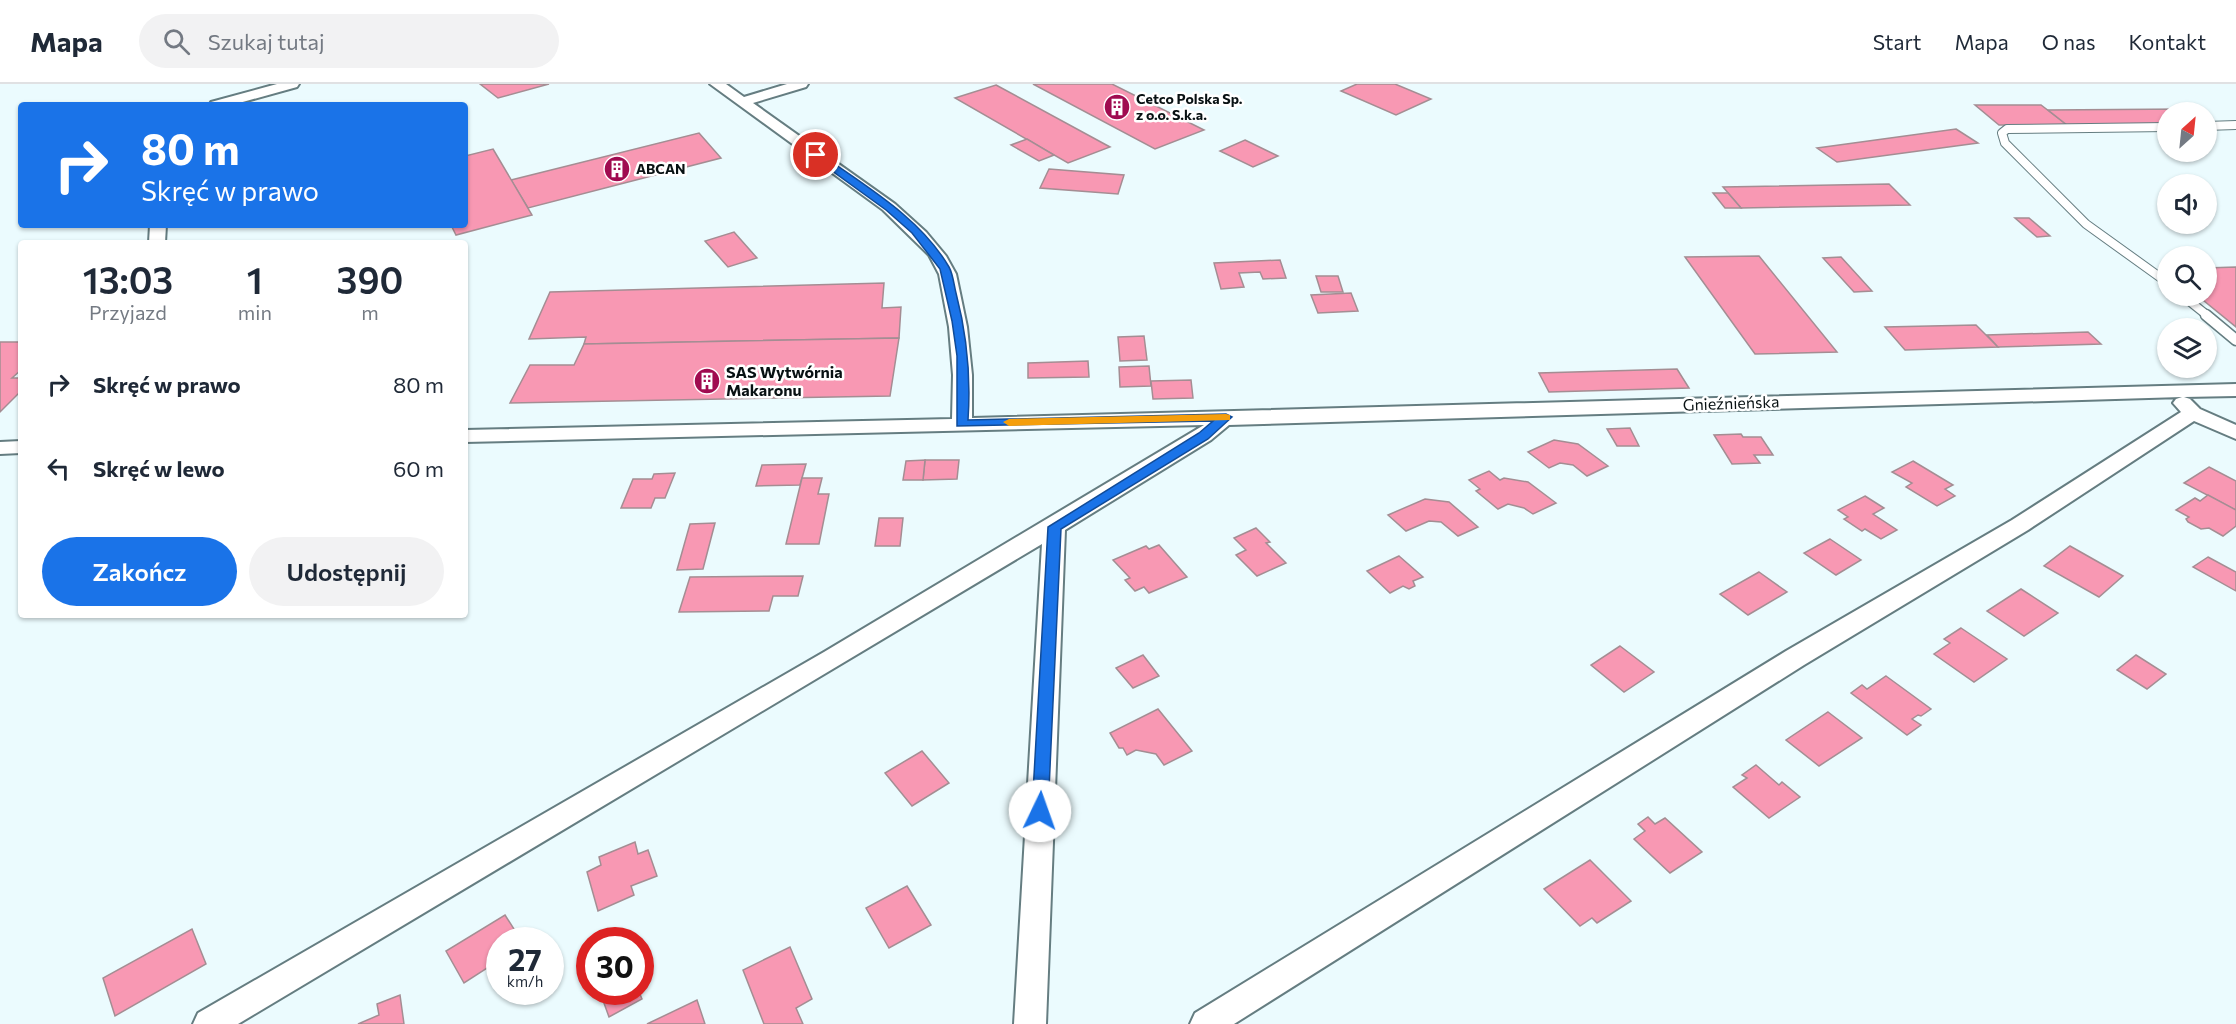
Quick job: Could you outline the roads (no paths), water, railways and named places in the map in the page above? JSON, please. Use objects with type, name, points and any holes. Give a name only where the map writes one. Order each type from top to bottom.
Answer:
[{"type":"street","points":[[227,102],[292,84]]},
{"type":"street","points":[[717,84],[889,207],[916,230],[945,268],[958,321],[963,356],[962,424]]},
{"type":"street","points":[[743,102],[801,84]]},
{"type":"street","name":"Gnieźnieńska","points":[[468,436],[2236,390]]},
{"type":"street","points":[[2171,391],[2193,413],[2236,433]]},
{"type":"street","points":[[1206,1024],[1796,658],[2020,525],[2193,413]]},
{"type":"street","points":[[209,1024],[572,813],[1054,527],[1204,436],[1226,417]]},
{"type":"street","points":[[0,448],[18,447]]},
{"type":"street","points":[[1030,1024],[1054,527]]},
{"type":"lane","points":[[2217,126],[2236,125]]},
{"type":"lane","points":[[2157,127],[2007,129],[2002,133],[2006,143],[2086,224],[2157,275]]},
{"type":"lane","points":[[2194,306],[2236,340]]},
{"type":"place","name":"Cetco Polska Sp. z o.o. S.k.a.","points":[[1117,107]]},
{"type":"place","name":"ABCAN","points":[[617,169]]},
{"type":"place","name":"SAS Wytwórnia Makaronu","points":[[707,381]]}]
